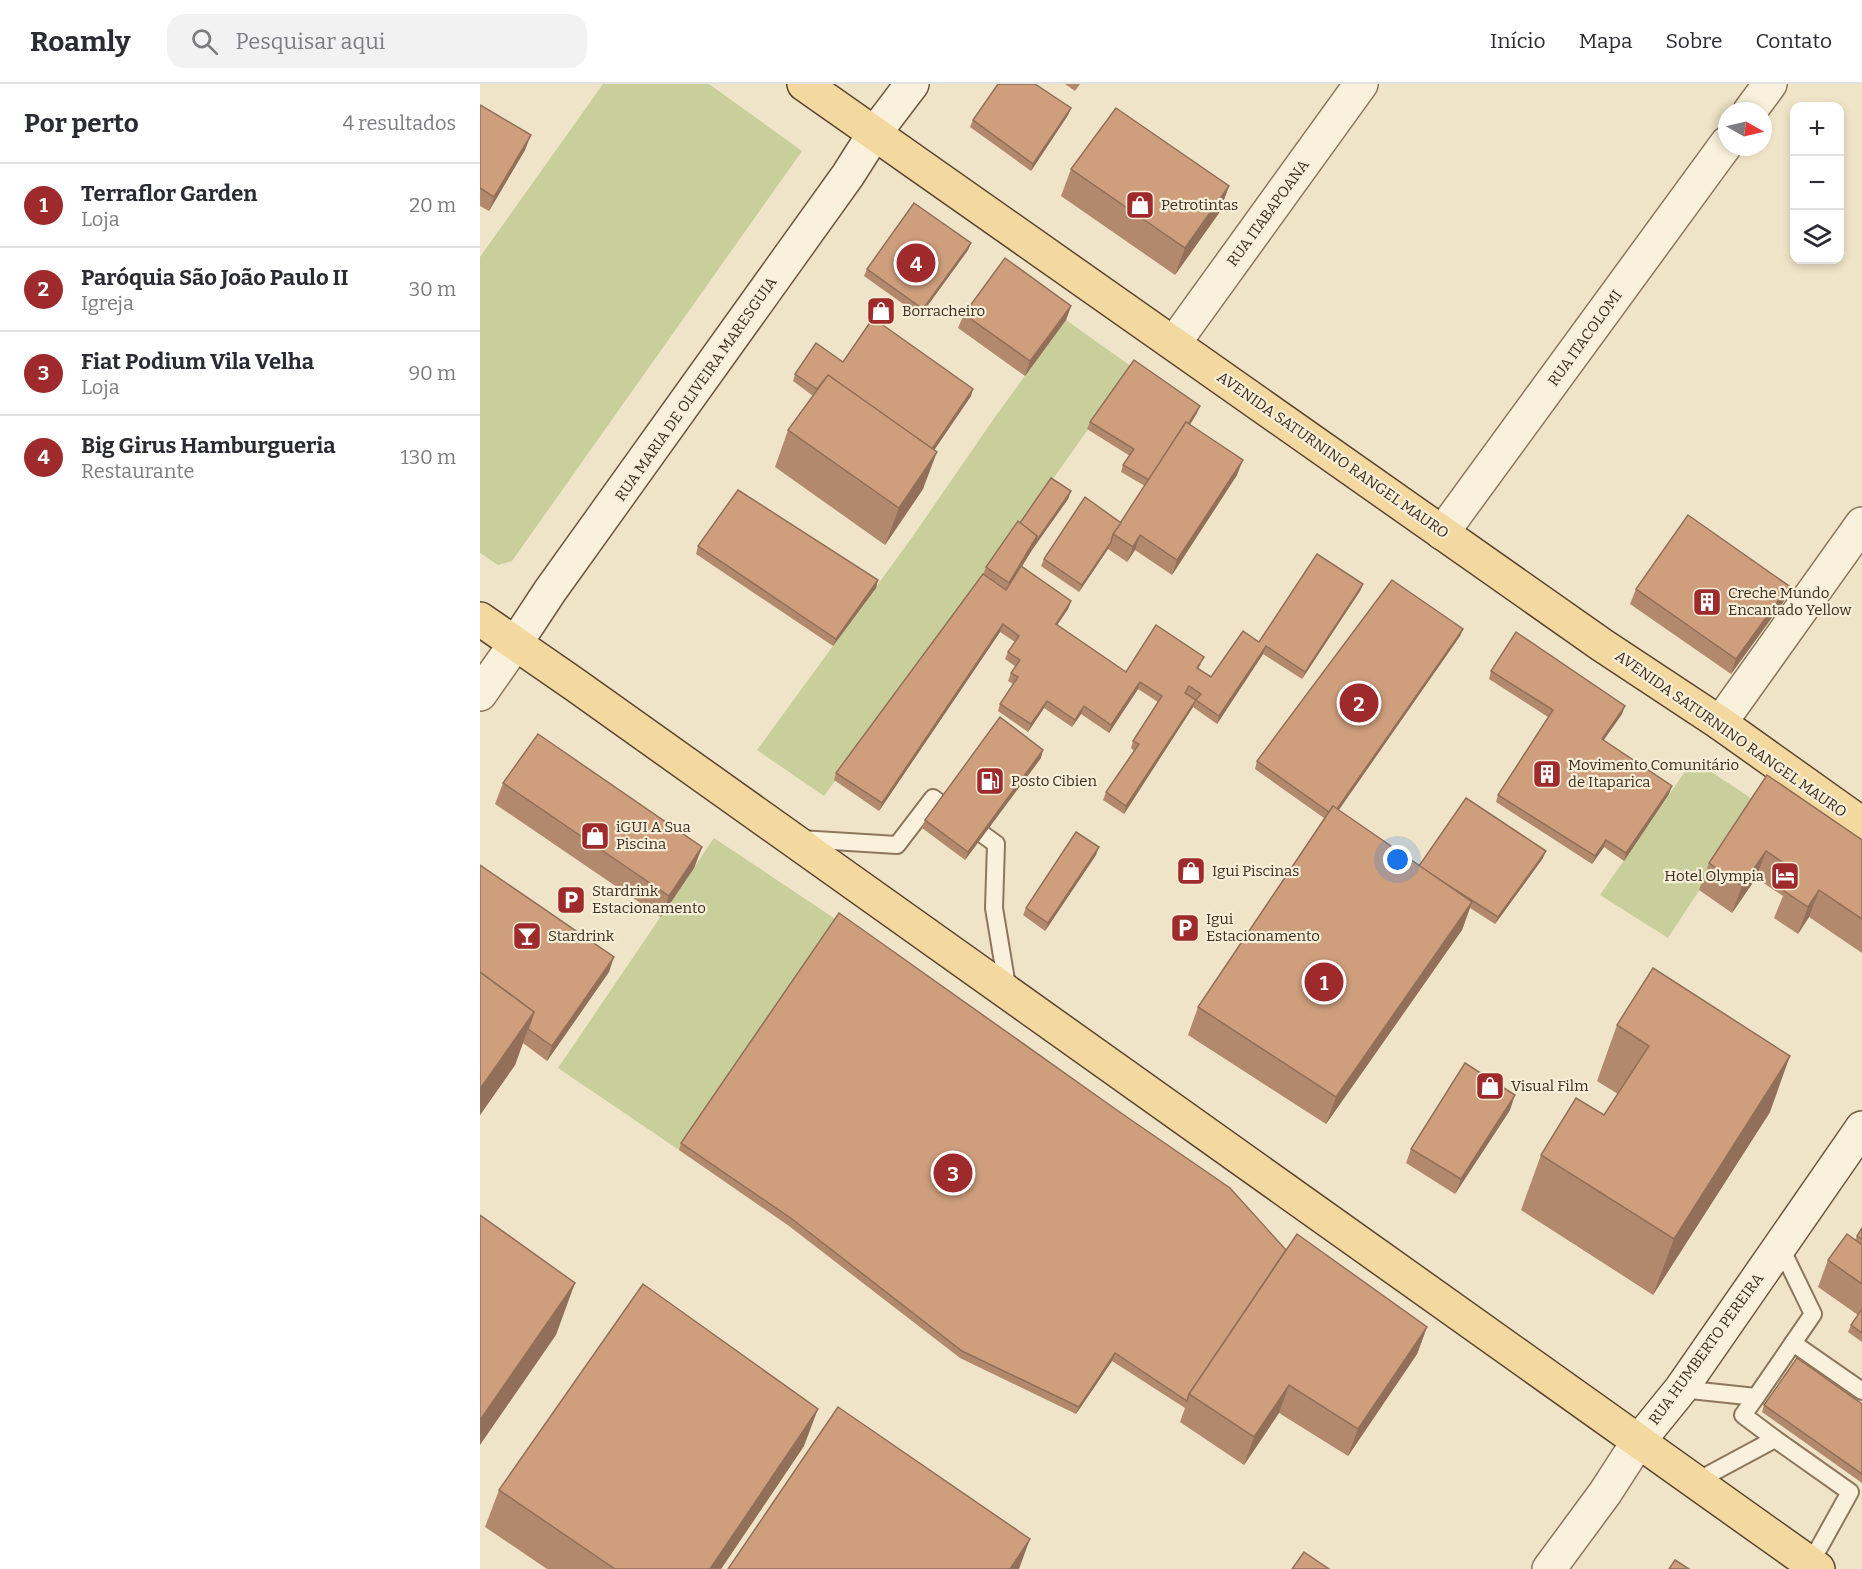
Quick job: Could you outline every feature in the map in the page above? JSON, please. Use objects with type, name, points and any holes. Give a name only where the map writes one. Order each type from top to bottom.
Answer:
[{"type":"main road","name":"AVENIDA SATURNINO RANGEL MAURO","points":[[804,84],[1602,645],[1720,723],[1862,824]]},
{"type":"main road","points":[[480,619],[1814,1566]]},
{"type":"street","name":"RUA MARIA DE OLIVEIRA MARESGUIA","points":[[480,694],[550,591],[848,175],[874,134],[912,84]]},
{"type":"street","name":"RUA ITABAPOANA","points":[[1174,343],[1361,84]]},
{"type":"street","points":[[1757,102],[1770,84]]},
{"type":"street","name":"RUA ITACOLOMI","points":[[1442,533],[1718,155]]},
{"type":"street","points":[[1720,723],[1862,524]]},
{"type":"street","name":"RUA HUMBERTO PEREIRA","points":[[1550,1569],[1638,1442],[1681,1389],[1862,1128]]},
{"type":"lane","points":[[791,838],[897,845],[933,798],[996,844],[994,908],[1008,993]]},
{"type":"lane","points":[[1780,1246],[1813,1314],[1743,1415],[1775,1439],[1854,1487],[1814,1566]]},
{"type":"lane","points":[[1793,1343],[1862,1392]]},
{"type":"lane","points":[[1681,1389],[1756,1397]]},
{"type":"lane","points":[[1695,1482],[1775,1439]]},
{"type":"green space","points":[[603,84],[709,84],[802,151],[512,561],[498,565],[480,553],[480,257]]},
{"type":"green space","points":[[1066,320],[1132,367],[981,581],[824,796],[757,750],[913,536],[997,414]]},
{"type":"green space","points":[[1693,760],[1757,802],[1668,938],[1600,895]]},
{"type":"green space","points":[[714,838],[837,920],[679,1150],[558,1068]]},
{"type":"building","points":[[998,84],[1035,84],[1071,108],[1033,164],[973,120]]},
{"type":"building","points":[[480,105],[531,135],[494,197],[480,188]]},
{"type":"building","points":[[1116,108],[1229,186],[1185,248],[1071,169]]},
{"type":"building","points":[[914,203],[971,243],[923,309],[867,269]]},
{"type":"building","points":[[1005,258],[1071,306],[1030,361],[964,314]]},
{"type":"building","points":[[873,318],[973,389],[932,449],[828,375],[817,389],[795,374],[816,343],[843,362]]},
{"type":"building","points":[[1134,360],[1200,406],[1188,424],[1186,422],[1149,480],[1123,465],[1134,449],[1090,422]]},
{"type":"building","points":[[828,375],[937,452],[899,508],[788,430]]},
{"type":"building","points":[[1186,422],[1243,460],[1177,560],[1140,535],[1133,547],[1113,534]]},
{"type":"building","points":[[1051,478],[1071,491],[1035,543],[1037,536],[1020,523]]},
{"type":"building","points":[[738,490],[878,580],[836,639],[698,546]]},
{"type":"building","points":[[1085,497],[1121,523],[1082,585],[1044,559]]},
{"type":"building","name":"Creche Mundo Encantado Yellow","points":[[1688,515],[1789,586],[1736,659],[1636,589]]},
{"type":"building","points":[[1018,521],[1037,536],[1009,583],[986,567]]},
{"type":"building","points":[[1317,554],[1363,584],[1305,672],[1266,646],[1219,716],[1196,700],[1126,806],[1106,792],[1139,744],[1133,741],[1162,696],[1140,682],[1111,725],[1084,706],[1075,720],[1047,701],[1031,724],[1000,704],[1018,677],[1011,673],[1020,660],[1008,652],[1019,636],[1003,624],[882,803],[836,773],[983,574],[1006,590],[1021,566],[1071,601],[1056,624],[1126,672],[1156,625],[1204,657],[1197,668],[1211,677],[1243,631],[1259,642]],"holes":[[[1189,686],[1201,694],[1196,700],[1185,693]]]},
{"type":"building","points":[[1392,580],[1463,629],[1337,809],[1333,806],[1329,812],[1257,761]]},
{"type":"building","points":[[1516,632],[1625,706],[1602,739],[1672,786],[1626,853],[1606,840],[1595,856],[1498,795],[1553,710],[1491,671]]},
{"type":"building","name":"Posto Cibien","points":[[1000,717],[1043,750],[968,852],[925,820]]},
{"type":"building","name":"iGUI A Sua Piscina","points":[[538,734],[702,847],[669,896],[503,783]]},
{"type":"building","points":[[1767,775],[1862,840],[1862,919],[1819,890],[1808,907],[1784,891],[1797,872],[1766,851],[1742,886],[1709,863]]},
{"type":"building","points":[[1466,798],[1546,851],[1498,917],[1419,866]]},
{"type":"building","points":[[1333,806],[1472,902],[1336,1097],[1198,1007]]},
{"type":"building","points":[[1076,832],[1099,847],[1048,923],[1026,908]]},
{"type":"building","points":[[480,865],[614,957],[552,1046],[528,1029],[534,1012],[480,972]]},
{"type":"building","points":[[839,913],[1230,1188],[1286,1250],[1189,1394],[1187,1401],[1115,1353],[1079,1407],[962,1351],[792,1219],[681,1143]]},
{"type":"building","points":[[1653,968],[1790,1056],[1674,1239],[1541,1155],[1576,1098],[1604,1115],[1649,1046],[1617,1025]]},
{"type":"building","points":[[480,972],[534,1012],[480,1089]]},
{"type":"building","points":[[1465,1063],[1515,1095],[1461,1179],[1411,1149]]},
{"type":"building","points":[[480,1215],[575,1283],[480,1420]]},
{"type":"building","points":[[1862,1228],[1862,1239],[1857,1236]]},
{"type":"building","points":[[1297,1234],[1427,1327],[1358,1429],[1289,1385],[1254,1437],[1189,1394]]},
{"type":"building","points":[[1847,1234],[1862,1245],[1862,1284],[1828,1260]]},
{"type":"building","points":[[643,1284],[818,1409],[710,1569],[615,1569],[499,1490]]},
{"type":"building","points":[[1862,1309],[1862,1333],[1851,1325]]},
{"type":"building","points":[[1797,1358],[1862,1404],[1862,1474],[1764,1405]]},
{"type":"building","points":[[838,1407],[1030,1539],[1010,1569],[728,1569]]},
{"type":"building","points":[[1304,1552],[1329,1569],[1292,1569]]},
{"type":"building","points":[[1675,1560],[1689,1569],[1669,1569]]},
{"type":"place","name":"Petrotintas","points":[[1140,205]]},
{"type":"place","name":"Big Girus Hamburgueria","points":[[916,263]]},
{"type":"place","name":"Borracheiro","points":[[881,311]]},
{"type":"place","name":"Creche Mundo Encantado Yellow","points":[[1707,602]]},
{"type":"place","name":"Paróquia São João Paulo II","points":[[1359,703]]},
{"type":"place","name":"Movimento Comunitário de Itaparica","points":[[1547,774]]},
{"type":"place","name":"Posto Cibien","points":[[990,781]]},
{"type":"place","name":"iGUI A Sua Piscina","points":[[595,836]]},
{"type":"place","name":"Igui Piscinas","points":[[1191,871]]},
{"type":"place","name":"Hotel Olympia","points":[[1785,876]]},
{"type":"place","name":"Stardrink Estacionamento","points":[[571,900]]},
{"type":"place","name":"Igui Estacionamento","points":[[1185,928]]},
{"type":"place","name":"Stardrink","points":[[527,936]]},
{"type":"place","name":"Terraflor Garden","points":[[1324,982]]},
{"type":"place","name":"Visual Film","points":[[1490,1086]]},
{"type":"place","name":"Fiat Podium Vila Velha","points":[[953,1173]]}]
